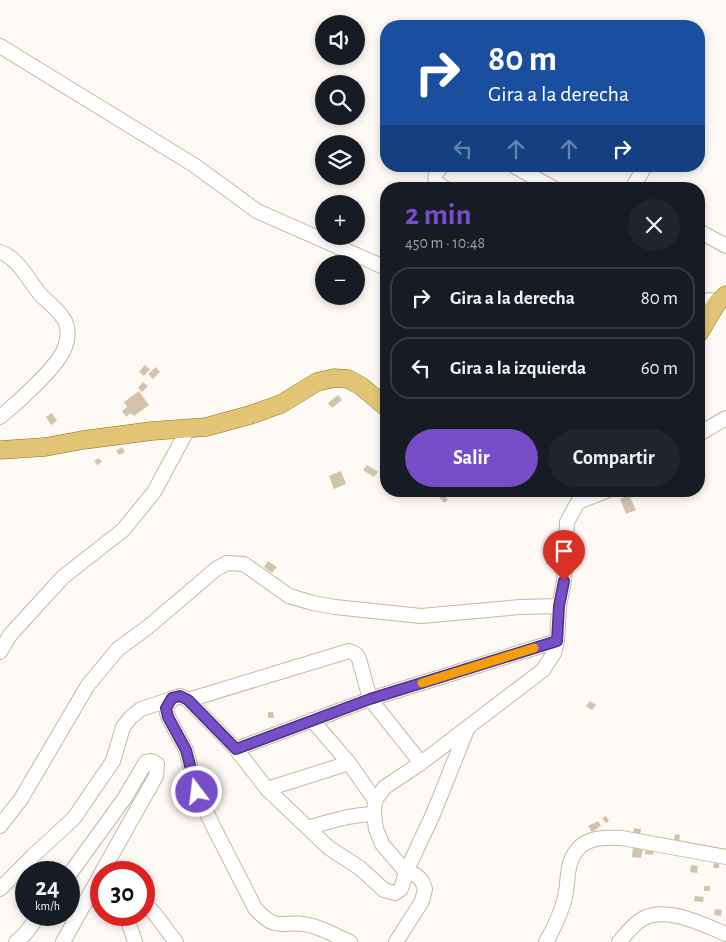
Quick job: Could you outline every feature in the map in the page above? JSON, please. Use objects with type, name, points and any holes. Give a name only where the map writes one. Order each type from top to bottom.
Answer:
[{"type":"main road","points":[[705,314],[710,298]]},
{"type":"main road","points":[[0,450],[45,447],[152,431],[206,427],[281,404],[317,382],[334,378],[348,379],[361,386],[380,402]]},
{"type":"street","points":[[0,46],[194,165],[257,210],[380,265]]},
{"type":"street","points":[[525,172],[543,182]]},
{"type":"street","points":[[705,234],[726,246]]},
{"type":"street","points":[[0,252],[15,262],[60,314],[67,328],[68,336],[65,349],[59,359],[21,401],[0,417]]},
{"type":"street","points":[[705,430],[726,418]]},
{"type":"street","points":[[0,652],[10,635],[63,577],[124,530],[154,492],[188,429]]},
{"type":"street","points":[[308,828],[374,807],[385,786],[421,763],[542,670],[554,653],[557,641],[559,606],[564,581],[567,522],[578,502],[591,497]]},
{"type":"street","points":[[0,826],[21,799],[88,685],[118,649],[148,627],[216,569],[227,563],[244,564],[289,596],[335,607],[421,616],[520,607],[559,606]]},
{"type":"street","points":[[236,749],[370,699],[557,641]]},
{"type":"street","points":[[188,700],[348,651],[356,654],[359,658],[370,699],[421,763]]},
{"type":"street","points":[[0,890],[74,818],[113,761],[123,727],[131,717],[141,709],[180,696],[188,700],[236,749],[267,788],[308,828],[330,848],[360,868],[384,890],[395,893],[401,889],[406,872],[434,812],[468,727]]},
{"type":"street","points":[[172,698],[166,708],[168,717],[186,750],[197,792],[255,908],[272,923],[312,925],[350,942]]},
{"type":"street","points":[[312,720],[350,763],[374,807],[376,829],[382,844],[406,872],[416,874],[425,889],[422,901],[396,942]]},
{"type":"street","points":[[79,861],[124,799],[146,762],[152,761],[157,764],[156,776],[109,861]]},
{"type":"street","points":[[267,788],[350,763]]},
{"type":"street","points":[[546,942],[559,918],[572,858],[588,839],[604,837],[622,838],[726,857]]},
{"type":"street","points":[[63,942],[90,894]]},
{"type":"street","points":[[155,914],[176,942]]},
{"type":"street","points":[[619,942],[629,930],[645,918],[666,914],[693,920],[726,934]]},
{"type":"street","points":[[16,942],[30,926]]},
{"type":"street","points":[[130,926],[135,942]]},
{"type":"building","points":[[145,365],[150,369],[144,376],[139,372]]},
{"type":"building","points":[[156,367],[160,372],[153,379],[148,374]]},
{"type":"building","points":[[143,382],[148,386],[142,392],[138,388]]},
{"type":"building","points":[[139,391],[149,405],[134,416],[131,413],[126,417],[122,411],[127,407],[124,402]]},
{"type":"building","points":[[338,395],[342,400],[332,408],[328,403]]},
{"type":"building","points":[[52,413],[57,421],[51,425],[46,417]]},
{"type":"building","points":[[122,447],[125,452],[119,455],[116,451]]},
{"type":"building","points":[[99,458],[102,462],[97,465],[94,461]]},
{"type":"building","points":[[367,465],[378,472],[374,477],[363,470]]},
{"type":"building","points":[[341,471],[346,484],[334,489],[329,476]]},
{"type":"building","points":[[439,497],[446,497],[448,500],[444,503]]},
{"type":"building","points":[[630,497],[636,510],[626,514],[620,499]]},
{"type":"building","points":[[268,561],[277,567],[272,573],[264,567]]},
{"type":"building","points":[[590,701],[596,705],[592,710],[586,706]]},
{"type":"building","points":[[268,712],[273,712],[274,718],[268,718]]},
{"type":"building","points":[[606,816],[609,821],[606,823],[602,818]]},
{"type":"building","points":[[598,821],[601,826],[592,832],[588,826]]},
{"type":"building","points":[[634,828],[641,829],[640,835],[633,834]]},
{"type":"building","points":[[675,834],[680,835],[679,841],[674,840]]},
{"type":"building","points":[[633,846],[643,848],[641,858],[632,857]]},
{"type":"building","points":[[646,847],[654,848],[653,855],[645,854]]},
{"type":"building","points":[[714,863],[719,864],[719,868],[713,868]]},
{"type":"building","points":[[691,865],[698,866],[697,873],[690,872]]},
{"type":"building","points":[[704,886],[710,886],[710,891],[704,891]]},
{"type":"building","points":[[695,896],[704,897],[703,902],[694,901]]},
{"type":"building","points":[[715,909],[722,910],[721,916],[714,915]]},
{"type":"slow traffic","points":[[422,683],[534,648]]},
{"type":"route","points":[[197,792],[186,750],[168,717],[166,708],[172,698],[180,696],[188,700],[236,749],[370,699],[557,641],[559,606],[564,581]]}]
